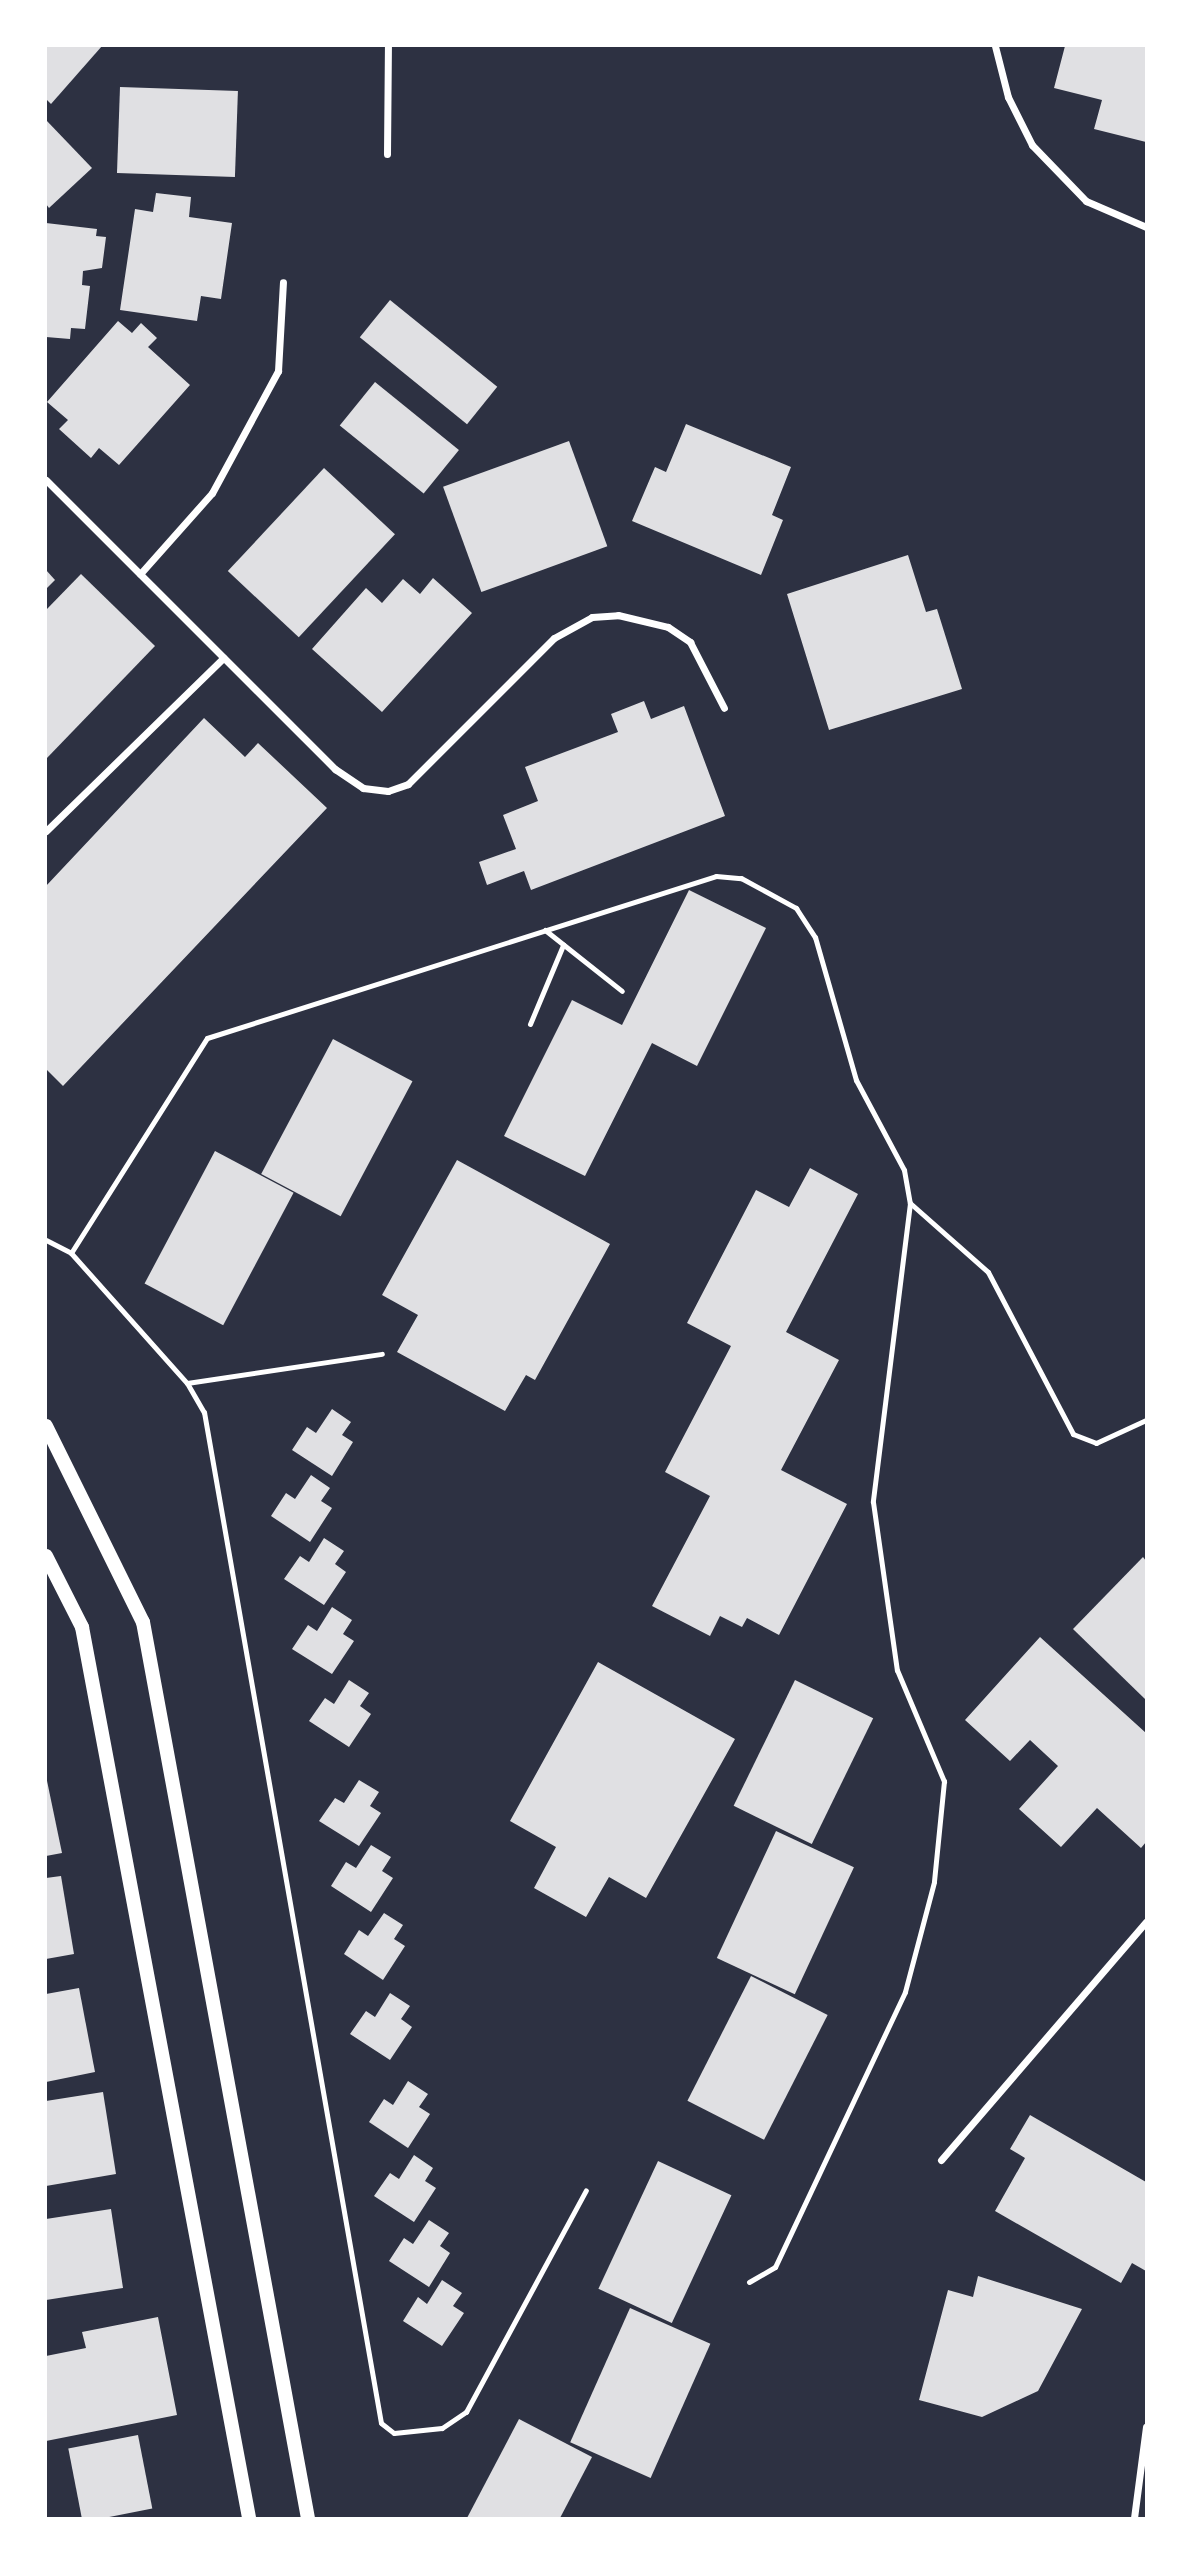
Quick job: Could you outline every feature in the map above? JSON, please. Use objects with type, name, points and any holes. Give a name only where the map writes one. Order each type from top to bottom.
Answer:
[{"type":"main road","points":[[46,1426],[143,1622],[308,2518]]},
{"type":"main road","points":[[46,1556],[82,1627],[249,2518]]},
{"type":"street","points":[[387,154],[388,46]]},
{"type":"street","points":[[995,46],[1008,97],[1032,145],[1086,201],[1146,227]]},
{"type":"street","points":[[140,575],[212,493],[278,371],[284,282]]},
{"type":"street","points":[[46,480],[335,769],[363,788],[388,791],[408,784],[554,638],[592,617],[618,615],[668,626],[690,642],[724,708]]},
{"type":"street","points":[[46,831],[223,658]]},
{"type":"street","points":[[941,2160],[1146,1922]]},
{"type":"street","points":[[1134,2518],[1146,2427]]},
{"type":"lane","points":[[71,1254],[206,1038],[716,876],[741,877],[796,908],[814,937],[856,1080],[904,1170],[910,1203],[873,1502],[897,1670],[944,1780],[934,1882],[905,1992],[775,2267],[749,2282]]},
{"type":"lane","points":[[545,930],[622,991]]},
{"type":"lane","points":[[530,1024],[563,945]]},
{"type":"lane","points":[[910,1203],[988,1272],[1073,1434],[1096,1443],[1146,1420]]},
{"type":"lane","points":[[46,1240],[71,1254],[187,1383],[204,1412],[381,2423],[394,2433],[442,2428],[466,2412],[586,2190]]},
{"type":"lane","points":[[187,1383],[382,1354]]},
{"type":"building","points":[[46,46],[102,46],[51,104],[46,99]]},
{"type":"building","points":[[1065,46],[1146,46],[1146,142],[1094,129],[1102,100],[1054,88]]},
{"type":"building","points":[[120,87],[238,91],[235,177],[117,173]]},
{"type":"building","points":[[46,120],[92,168],[49,208],[46,204]]},
{"type":"building","points":[[156,193],[191,197],[189,217],[232,223],[221,299],[201,296],[197,321],[120,310],[135,209],[153,212]]},
{"type":"building","points":[[46,223],[97,229],[96,236],[106,237],[102,268],[83,271],[82,285],[90,286],[85,329],[71,328],[70,339],[46,337]]},
{"type":"building","points":[[390,300],[497,387],[467,424],[360,337]]},
{"type":"building","points":[[118,321],[132,333],[141,323],[157,338],[148,347],[190,385],[119,465],[99,448],[91,458],[59,429],[68,420],[47,402]]},
{"type":"building","points":[[375,382],[459,450],[424,493],[340,426]]},
{"type":"building","points":[[686,424],[791,467],[772,515],[783,520],[761,575],[632,521],[655,467],[666,472]]},
{"type":"building","points":[[569,441],[607,546],[481,592],[443,487]]},
{"type":"building","points":[[324,468],[395,534],[299,637],[228,571]]},
{"type":"building","points":[[908,555],[926,612],[937,609],[962,689],[829,730],[787,594]]},
{"type":"building","points":[[46,570],[55,580],[46,589]]},
{"type":"building","points":[[81,574],[155,646],[46,759],[46,610]]},
{"type":"building","points":[[433,578],[472,613],[382,712],[312,649],[366,588],[382,603],[403,579],[420,594]]},
{"type":"building","points":[[644,701],[651,719],[684,706],[725,816],[531,890],[524,871],[487,885],[479,862],[516,849],[503,815],[538,801],[525,767],[618,732],[611,714]]},
{"type":"building","points":[[204,718],[245,757],[258,743],[327,808],[63,1086],[46,1069],[46,886]]},
{"type":"building","points":[[689,890],[766,928],[697,1066],[652,1043],[585,1176],[504,1136],[572,1000],[622,1025]]},
{"type":"building","points":[[333,1039],[412,1081],[341,1216],[261,1174]]},
{"type":"building","points":[[215,1151],[294,1193],[223,1325],[145,1283]]},
{"type":"building","points":[[457,1160],[610,1244],[535,1380],[526,1375],[505,1411],[397,1352],[418,1315],[382,1295]]},
{"type":"building","points":[[810,1168],[858,1194],[786,1332],[839,1360],[781,1470],[847,1504],[779,1635],[747,1618],[742,1627],[720,1616],[710,1636],[652,1606],[710,1496],[665,1472],[731,1346],[687,1323],[756,1190],[789,1207]]},
{"type":"building","points":[[332,1409],[351,1422],[342,1435],[353,1442],[332,1476],[292,1450],[307,1427],[316,1433]]},
{"type":"building","points":[[311,1475],[330,1488],[321,1501],[332,1508],[310,1542],[271,1516],[286,1493],[295,1499]]},
{"type":"building","points":[[324,1538],[344,1551],[335,1564],[346,1572],[324,1605],[284,1579],[300,1556],[309,1562]]},
{"type":"building","points":[[1143,1557],[1146,1561],[1146,1700],[1073,1629]]},
{"type":"building","points":[[332,1607],[352,1620],[343,1634],[354,1641],[332,1674],[292,1649],[308,1625],[317,1631]]},
{"type":"building","points":[[1040,1637],[1146,1733],[1146,1842],[1141,1848],[1097,1808],[1061,1847],[1019,1809],[1058,1766],[1030,1740],[1010,1761],[965,1720]]},
{"type":"building","points":[[598,1662],[735,1739],[646,1898],[609,1877],[586,1917],[534,1888],[556,1847],[510,1821]]},
{"type":"building","points":[[349,1680],[369,1693],[360,1706],[371,1714],[349,1747],[309,1721],[325,1698],[334,1704]]},
{"type":"building","points":[[795,1680],[873,1718],[812,1844],[734,1806]]},
{"type":"building","points":[[46,1776],[62,1853],[46,1856]]},
{"type":"building","points":[[359,1780],[379,1792],[370,1806],[381,1813],[359,1846],[319,1821],[335,1798],[344,1803]]},
{"type":"building","points":[[776,1831],[854,1867],[795,1994],[717,1958]]},
{"type":"building","points":[[371,1845],[391,1857],[382,1871],[393,1878],[371,1912],[331,1886],[346,1862],[356,1868]]},
{"type":"building","points":[[61,1876],[74,1954],[46,1959],[46,1878]]},
{"type":"building","points":[[384,1913],[403,1925],[394,1939],[405,1946],[383,1980],[344,1954],[359,1930],[368,1936]]},
{"type":"building","points":[[751,1976],[828,2015],[764,2140],[687,2101]]},
{"type":"building","points":[[79,1988],[95,2072],[46,2082],[46,1994]]},
{"type":"building","points":[[390,1993],[410,2006],[401,2019],[412,2027],[390,2060],[350,2034],[366,2011],[375,2017]]},
{"type":"building","points":[[408,2081],[428,2094],[419,2107],[430,2114],[408,2148],[369,2122],[384,2099],[393,2105]]},
{"type":"building","points":[[103,2092],[116,2174],[46,2186],[46,2101]]},
{"type":"building","points":[[1030,2115],[1146,2182],[1146,2271],[1132,2263],[1121,2283],[995,2211],[1025,2158],[1010,2149]]},
{"type":"building","points":[[414,2155],[433,2168],[425,2181],[436,2188],[414,2222],[374,2196],[390,2173],[399,2179]]},
{"type":"building","points":[[658,2161],[731,2195],[672,2323],[598,2289]]},
{"type":"building","points":[[111,2209],[123,2288],[46,2300],[46,2219]]},
{"type":"building","points":[[429,2220],[449,2233],[440,2246],[450,2253],[429,2287],[389,2261],[404,2238],[413,2244]]},
{"type":"building","points":[[978,2276],[1082,2309],[1038,2391],[982,2417],[919,2400],[948,2290],[973,2297]]},
{"type":"building","points":[[442,2280],[462,2293],[453,2306],[464,2313],[442,2346],[403,2321],[418,2297],[427,2304]]},
{"type":"building","points":[[630,2308],[710,2344],[651,2478],[570,2442]]},
{"type":"building","points":[[158,2317],[177,2415],[46,2441],[46,2356],[86,2348],[82,2332]]},
{"type":"building","points":[[519,2419],[592,2457],[560,2518],[467,2518]]},
{"type":"building","points":[[138,2435],[152,2509],[104,2518],[82,2518],[68,2449]]}]
